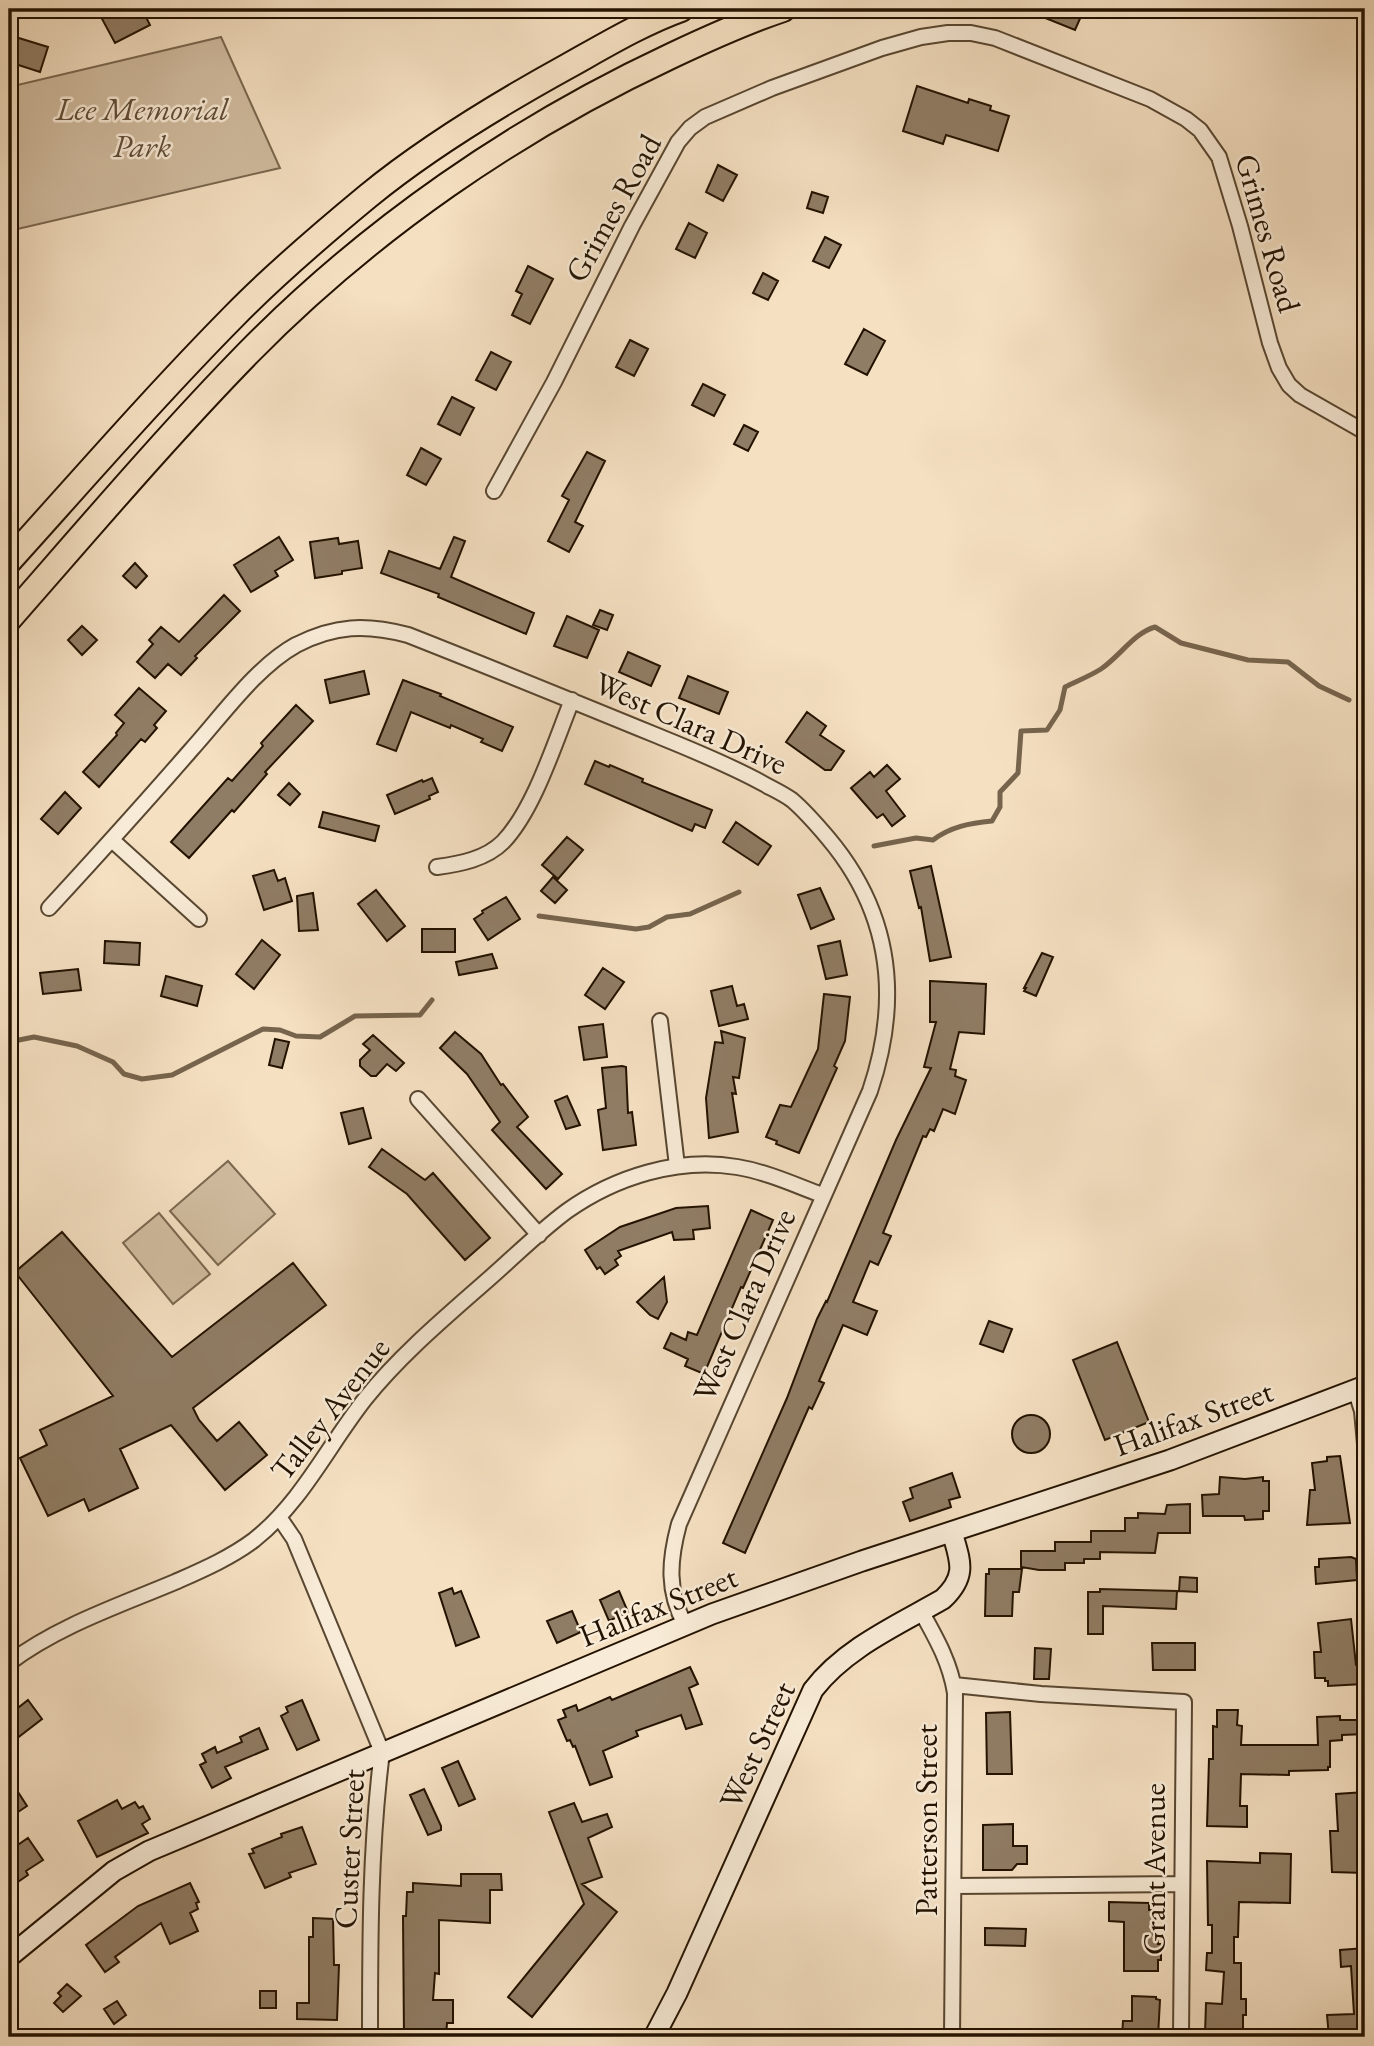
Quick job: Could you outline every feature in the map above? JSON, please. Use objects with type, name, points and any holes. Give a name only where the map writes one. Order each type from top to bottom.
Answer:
[{"type":"highway","points":[[9,561],[235,314],[370,194],[444,141],[520,92],[681,9]]},
{"type":"highway","points":[[9,619],[250,352],[315,290],[371,242],[494,153],[564,111],[669,57],[783,9]]},
{"type":"main road","name":"Halifax Street","points":[[9,1957],[114,1871],[149,1851],[382,1752],[745,1602],[1170,1460],[1360,1388]]},
{"type":"main road","name":"West Street","points":[[654,2037],[682,1982],[813,1690],[826,1673],[843,1658],[943,1599],[952,1590],[959,1579],[961,1566],[952,1532]]},
{"type":"street","name":"Grimes Road","points":[[494,491],[554,382],[632,226],[678,142],[690,128],[705,117],[784,84],[882,48],[948,33],[971,33],[995,38],[1150,99],[1200,130],[1219,157],[1279,368],[1289,385],[1300,396],[1365,432]]},
{"type":"street","name":"West Clara Drive","points":[[48,908],[250,684],[293,647],[314,636],[354,627],[387,629],[408,635],[714,759],[791,799],[817,825],[858,878],[872,909],[887,968],[889,995],[886,1029],[870,1091],[678,1524],[672,1550],[671,1590],[685,1625]]},
{"type":"street","points":[[437,867],[478,857],[503,842],[519,820],[537,785],[572,701]]},
{"type":"street","points":[[112,840],[199,919]]},
{"type":"street","points":[[660,1021],[677,1166]]},
{"type":"street","points":[[418,1099],[539,1236]]},
{"type":"street","name":"Talley Avenue","points":[[9,1663],[40,1640],[228,1557],[254,1540],[279,1517],[322,1462],[349,1420],[393,1367],[539,1236],[567,1212],[591,1197],[623,1181],[677,1166],[706,1164],[768,1174],[822,1195]]},
{"type":"street","points":[[1360,1388],[1365,1444]]},
{"type":"street","name":"Custer Street","points":[[279,1517],[294,1539],[382,1752],[373,1868],[370,2037]]},
{"type":"street","name":"Patterson Street","points":[[921,1611],[939,1641],[954,1685],[952,2037]]},
{"type":"street","name":"Grant Avenue","points":[[954,1685],[1041,1694],[1184,1702],[1181,2037]]},
{"type":"street","points":[[954,1886],[1182,1884]]},
{"type":"green space","name":"Lee Memorial Park","points":[[221,37],[280,168],[9,231],[9,87]]},
{"type":"green space","points":[[228,1161],[275,1214],[218,1265],[170,1211]]},
{"type":"green space","points":[[159,1213],[210,1274],[173,1304],[123,1243]]},
{"type":"building","points":[[116,9],[142,9],[150,25],[115,43],[101,17]]},
{"type":"building","points":[[1023,9],[1068,9],[1082,14],[1075,30]]},
{"type":"building","points":[[9,35],[48,47],[40,72],[9,62]]},
{"type":"building","points":[[917,86],[968,103],[969,99],[991,106],[990,110],[1009,116],[998,151],[946,135],[943,144],[903,131]]},
{"type":"building","points":[[718,165],[737,175],[723,201],[706,192]]},
{"type":"building","points":[[812,192],[828,197],[823,213],[807,208]]},
{"type":"building","points":[[689,223],[707,233],[695,258],[676,249]]},
{"type":"building","points":[[825,237],[841,245],[829,268],[813,261]]},
{"type":"building","points":[[528,266],[553,279],[530,324],[512,315],[522,294],[516,291]]},
{"type":"building","points":[[763,273],[778,281],[768,300],[753,293]]},
{"type":"building","points":[[864,329],[885,341],[867,375],[845,364]]},
{"type":"building","points":[[630,340],[648,349],[634,376],[616,367]]},
{"type":"building","points":[[491,352],[511,362],[496,390],[476,380]]},
{"type":"building","points":[[703,384],[725,395],[714,416],[692,405]]},
{"type":"building","points":[[452,397],[474,408],[460,435],[438,424]]},
{"type":"building","points":[[744,425],[758,432],[748,451],[734,444]]},
{"type":"building","points":[[421,448],[441,459],[426,485],[407,475]]},
{"type":"building","points":[[587,452],[605,461],[575,522],[583,526],[569,552],[548,541],[569,500],[562,496]]},
{"type":"building","points":[[279,537],[293,560],[275,571],[278,576],[251,592],[234,565]]},
{"type":"building","points":[[454,537],[465,541],[451,577],[534,613],[526,634],[438,597],[439,594],[381,573],[389,551],[440,569]]},
{"type":"building","points":[[338,538],[339,544],[358,541],[362,568],[315,578],[310,542]]},
{"type":"building","points":[[135,563],[147,576],[136,588],[123,576]]},
{"type":"building","points":[[224,595],[240,611],[195,656],[197,658],[181,675],[168,664],[155,678],[137,662],[153,644],[149,640],[161,627],[179,642]]},
{"type":"building","points":[[600,610],[613,615],[607,630],[593,625]]},
{"type":"building","points":[[567,616],[599,630],[587,658],[554,646]]},
{"type":"building","points":[[82,626],[97,640],[82,655],[68,640]]},
{"type":"building","points":[[628,652],[660,666],[651,686],[619,672]]},
{"type":"building","points":[[364,671],[369,694],[330,703],[325,680]]},
{"type":"building","points":[[688,676],[728,692],[719,714],[679,698]]},
{"type":"building","points":[[403,680],[513,727],[502,751],[451,725],[450,728],[411,712],[396,751],[377,744]]},
{"type":"building","points":[[139,688],[166,711],[145,742],[141,739],[99,787],[83,772],[117,735],[124,723],[115,715]]},
{"type":"building","points":[[296,705],[313,721],[265,772],[267,774],[234,812],[232,810],[189,858],[171,842],[228,778],[232,781],[263,746],[261,743]]},
{"type":"building","points":[[807,712],[826,726],[820,735],[844,751],[831,770],[825,770],[786,742]]},
{"type":"building","points":[[595,761],[609,767],[610,765],[643,779],[642,782],[712,810],[705,828],[695,824],[692,831],[585,784]]},
{"type":"building","points":[[887,765],[900,779],[886,791],[905,816],[892,826],[883,814],[877,818],[851,788],[870,772],[874,777]]},
{"type":"building","points":[[432,778],[438,792],[429,796],[430,799],[395,814],[387,795]]},
{"type":"building","points":[[289,783],[300,794],[290,805],[278,795]]},
{"type":"building","points":[[65,792],[81,808],[58,834],[41,819]]},
{"type":"building","points":[[323,812],[379,826],[375,841],[319,827]]},
{"type":"building","points":[[736,822],[771,846],[758,865],[723,842]]},
{"type":"building","points":[[567,837],[583,850],[558,879],[542,865]]},
{"type":"building","points":[[931,866],[951,957],[930,961],[921,907],[919,908],[910,871]]},
{"type":"building","points":[[274,870],[278,881],[285,878],[292,901],[264,910],[253,876]]},
{"type":"building","points":[[553,877],[567,890],[555,903],[541,891]]},
{"type":"building","points":[[820,888],[834,919],[811,929],[798,895]]},
{"type":"building","points":[[376,890],[405,926],[387,941],[358,904]]},
{"type":"building","points":[[313,893],[318,930],[299,931],[297,896]]},
{"type":"building","points":[[506,897],[520,919],[488,940],[474,919]]},
{"type":"building","points":[[422,929],[455,929],[455,952],[422,952]]},
{"type":"building","points":[[262,940],[280,955],[254,989],[236,974]]},
{"type":"building","points":[[105,941],[140,943],[139,965],[104,963]]},
{"type":"building","points":[[840,941],[847,975],[826,979],[818,946]]},
{"type":"building","points":[[1042,953],[1053,957],[1036,996],[1024,991],[1024,988]]},
{"type":"building","points":[[492,954],[497,968],[459,975],[456,962]]},
{"type":"building","points":[[603,968],[624,982],[605,1009],[585,995]]},
{"type":"building","points":[[78,969],[81,990],[43,994],[40,973]]},
{"type":"building","points":[[166,976],[202,986],[197,1006],[161,996]]},
{"type":"building","points":[[930,981],[986,984],[984,1034],[959,1032],[950,1069],[956,1070],[955,1076],[966,1080],[955,1114],[943,1109],[934,1131],[930,1129],[926,1137],[923,1136],[883,1233],[891,1236],[878,1265],[870,1261],[853,1302],[877,1311],[867,1335],[843,1325],[819,1381],[824,1383],[812,1409],[809,1407],[745,1553],[723,1543],[787,1398],[817,1319],[931,1068],[924,1067],[936,1022],[930,1022]]},
{"type":"building","points":[[732,986],[737,1006],[744,1004],[748,1019],[719,1026],[711,991]]},
{"type":"building","points":[[824,994],[850,997],[845,1041],[834,1066],[837,1068],[799,1153],[766,1137],[780,1105],[791,1107],[818,1049]]},
{"type":"building","points":[[603,1024],[607,1057],[584,1060],[579,1027]]},
{"type":"building","points":[[721,1031],[745,1038],[739,1078],[733,1077],[736,1094],[732,1093],[738,1132],[709,1138],[706,1098],[715,1042],[723,1043]]},
{"type":"building","points":[[455,1032],[481,1054],[501,1085],[503,1084],[528,1117],[517,1127],[562,1174],[546,1189],[492,1130],[500,1122],[467,1074],[440,1048]]},
{"type":"building","points":[[373,1035],[404,1063],[396,1071],[387,1064],[376,1076],[371,1076],[360,1066],[360,1060],[370,1050],[363,1044]]},
{"type":"building","points":[[275,1039],[289,1042],[282,1068],[269,1065]]},
{"type":"building","points":[[626,1067],[628,1113],[632,1112],[636,1145],[603,1150],[598,1110],[606,1108],[602,1068]]},
{"type":"building","points":[[567,1096],[580,1125],[566,1129],[555,1101]]},
{"type":"building","points":[[363,1108],[371,1138],[349,1144],[341,1113]]},
{"type":"building","points":[[382,1149],[425,1180],[433,1173],[490,1238],[465,1260],[407,1194],[369,1167]]},
{"type":"building","points":[[708,1206],[710,1228],[693,1230],[694,1239],[674,1240],[672,1232],[618,1251],[621,1256],[615,1260],[618,1265],[605,1274],[600,1267],[597,1269],[585,1250],[620,1227],[676,1208]]},
{"type":"building","points":[[751,1210],[773,1220],[704,1374],[685,1366],[688,1359],[664,1348],[671,1333],[686,1340],[688,1332],[697,1335]]},
{"type":"building","points":[[62,1232],[172,1357],[293,1263],[326,1305],[193,1408],[199,1420],[217,1441],[239,1422],[267,1455],[225,1490],[171,1425],[120,1449],[138,1488],[89,1511],[84,1499],[48,1516],[20,1458],[47,1445],[40,1430],[113,1396],[15,1272]]},
{"type":"building","points":[[664,1277],[667,1302],[658,1319],[637,1302]]},
{"type":"building","points":[[989,1321],[1012,1329],[1003,1352],[980,1344]]},
{"type":"building","points":[[1117,1342],[1149,1422],[1105,1440],[1073,1360]]},
{"type":"building","points":[[1031,1415],[1044,1421],[1050,1434],[1044,1447],[1031,1453],[1018,1447],[1012,1434],[1018,1421]]},
{"type":"building","points":[[1340,1456],[1350,1523],[1307,1525],[1310,1490],[1315,1490],[1312,1463],[1327,1461],[1327,1457]]},
{"type":"building","points":[[952,1473],[960,1497],[949,1500],[951,1507],[910,1521],[903,1502],[913,1498],[910,1488]]},
{"type":"building","points":[[1220,1477],[1263,1477],[1263,1481],[1269,1481],[1269,1511],[1263,1511],[1263,1519],[1203,1516],[1202,1495],[1219,1494]]},
{"type":"building","points":[[1190,1504],[1190,1533],[1158,1533],[1155,1553],[1100,1552],[1100,1559],[1084,1559],[1084,1563],[1065,1563],[1065,1570],[1021,1567],[1021,1551],[1055,1551],[1055,1542],[1091,1542],[1091,1531],[1125,1531],[1125,1518],[1138,1518],[1138,1513],[1165,1514],[1167,1505]]},
{"type":"building","points":[[1319,1559],[1356,1559],[1357,1580],[1316,1584],[1315,1567],[1319,1567]]},
{"type":"building","points":[[989,1569],[1022,1569],[1019,1592],[1013,1592],[1012,1616],[985,1616],[986,1574],[989,1574]]},
{"type":"building","points":[[1180,1577],[1197,1578],[1197,1592],[1179,1591]]},
{"type":"building","points":[[452,1588],[454,1594],[461,1591],[479,1637],[456,1646],[439,1593]]},
{"type":"building","points":[[1100,1589],[1177,1591],[1176,1609],[1103,1606],[1103,1634],[1088,1634],[1088,1592],[1100,1592]]},
{"type":"building","points":[[619,1591],[628,1612],[609,1621],[600,1600]]},
{"type":"building","points":[[572,1611],[581,1632],[557,1643],[547,1621]]},
{"type":"building","points":[[1351,1619],[1356,1665],[1362,1666],[1363,1684],[1328,1686],[1325,1678],[1315,1678],[1314,1652],[1321,1652],[1318,1623]]},
{"type":"building","points":[[1152,1643],[1195,1643],[1195,1670],[1153,1670]]},
{"type":"building","points":[[1035,1648],[1051,1649],[1049,1679],[1034,1679]]},
{"type":"building","points":[[690,1667],[698,1684],[689,1688],[702,1724],[686,1729],[681,1715],[636,1731],[638,1736],[603,1751],[612,1777],[590,1785],[575,1746],[573,1747],[570,1740],[567,1741],[558,1720],[566,1717],[563,1710],[576,1705],[578,1711],[610,1697],[612,1700]]},
{"type":"building","points":[[28,1700],[42,1719],[16,1739],[9,1729],[9,1715]]},
{"type":"building","points":[[302,1700],[319,1740],[297,1750],[281,1716],[288,1712],[286,1707]]},
{"type":"building","points":[[1217,1710],[1238,1710],[1237,1725],[1242,1726],[1241,1745],[1318,1745],[1317,1717],[1340,1716],[1340,1720],[1365,1720],[1365,1734],[1342,1735],[1342,1740],[1330,1741],[1328,1770],[1289,1771],[1289,1775],[1241,1774],[1240,1806],[1247,1806],[1247,1827],[1207,1826],[1209,1759],[1213,1759],[1213,1726],[1217,1727]]},
{"type":"building","points":[[1010,1712],[1012,1774],[987,1774],[986,1713]]},
{"type":"building","points":[[259,1728],[268,1749],[225,1767],[231,1778],[212,1788],[200,1765],[206,1762],[202,1754],[215,1747],[217,1753],[242,1742],[240,1737]]},
{"type":"building","points":[[458,1761],[475,1799],[459,1806],[442,1768]]},
{"type":"building","points":[[9,1778],[27,1806],[9,1818]]},
{"type":"building","points":[[424,1789],[441,1826],[441,1830],[428,1835],[410,1795]]},
{"type":"building","points":[[1365,1792],[1365,1873],[1332,1872],[1330,1831],[1338,1831],[1336,1794]]},
{"type":"building","points":[[117,1800],[122,1809],[135,1802],[139,1808],[143,1806],[150,1819],[142,1824],[148,1833],[97,1857],[78,1821]]},
{"type":"building","points":[[574,1803],[582,1822],[607,1814],[612,1827],[588,1838],[602,1877],[582,1884],[617,1912],[532,2017],[508,1997],[584,1904],[549,1812]]},
{"type":"building","points":[[1013,1824],[1013,1846],[1027,1846],[1027,1864],[1017,1864],[1012,1870],[983,1870],[983,1825]]},
{"type":"building","points":[[302,1827],[316,1864],[289,1873],[291,1877],[265,1888],[249,1854],[254,1853],[252,1849]]},
{"type":"building","points":[[28,1838],[43,1860],[26,1871],[28,1875],[9,1888],[9,1851]]},
{"type":"building","points":[[1260,1853],[1291,1854],[1290,1903],[1239,1902],[1238,1937],[1234,1937],[1234,1963],[1241,1963],[1241,1999],[1246,1999],[1243,2037],[1205,2035],[1206,2003],[1222,2004],[1224,1972],[1206,1970],[1207,1953],[1212,1953],[1212,1925],[1208,1925],[1207,1861],[1260,1863]]},
{"type":"building","points":[[461,1874],[501,1874],[502,1890],[490,1890],[490,1923],[439,1920],[439,1974],[435,1973],[433,2000],[453,2000],[453,2023],[447,2023],[446,2037],[404,2037],[403,1916],[406,1916],[407,1892],[413,1892],[413,1883],[461,1886]]},
{"type":"building","points":[[190,1883],[199,1902],[196,1903],[198,1909],[190,1913],[198,1931],[170,1944],[161,1923],[115,1957],[119,1962],[105,1972],[86,1945],[138,1906]]},
{"type":"building","points":[[1109,1902],[1149,1903],[1149,1910],[1154,1910],[1153,1935],[1158,1935],[1158,1944],[1161,1944],[1158,1971],[1124,1971],[1124,1922],[1109,1921]]},
{"type":"building","points":[[313,1918],[333,1919],[334,1965],[339,1965],[337,2020],[297,2019],[297,2003],[309,2003],[309,1937],[313,1937]]},
{"type":"building","points":[[985,1928],[1026,1929],[1025,1946],[985,1945]]},
{"type":"building","points":[[1365,1948],[1365,2037],[1329,2037],[1327,2015],[1354,2014],[1351,1966],[1341,1967],[1340,1950]]},
{"type":"building","points":[[67,1984],[81,1996],[63,2012],[54,2003],[61,1996],[58,1993]]},
{"type":"building","points":[[260,1991],[276,1991],[276,2008],[260,2008]]},
{"type":"building","points":[[1132,1996],[1156,1997],[1160,2000],[1158,2037],[1122,2037],[1123,2021],[1132,2021]]},
{"type":"building","points":[[117,2001],[126,2015],[114,2024],[104,2009]]},
{"type":"waterway","points":[[874,846],[916,838],[933,840],[961,826],[992,821],[1000,807],[1000,792],[1018,773],[1021,731],[1047,730],[1060,710],[1065,687],[1101,669],[1140,634],[1155,627],[1181,643],[1248,660],[1288,662],[1319,686],[1349,700]]},
{"type":"waterway","points":[[539,916],[636,929],[649,927],[667,917],[690,914],[739,892]]},
{"type":"waterway","points":[[9,1042],[34,1037],[77,1046],[113,1062],[124,1074],[142,1079],[172,1075],[263,1029],[280,1030],[296,1036],[320,1037],[355,1016],[420,1015],[432,1000]]}]
